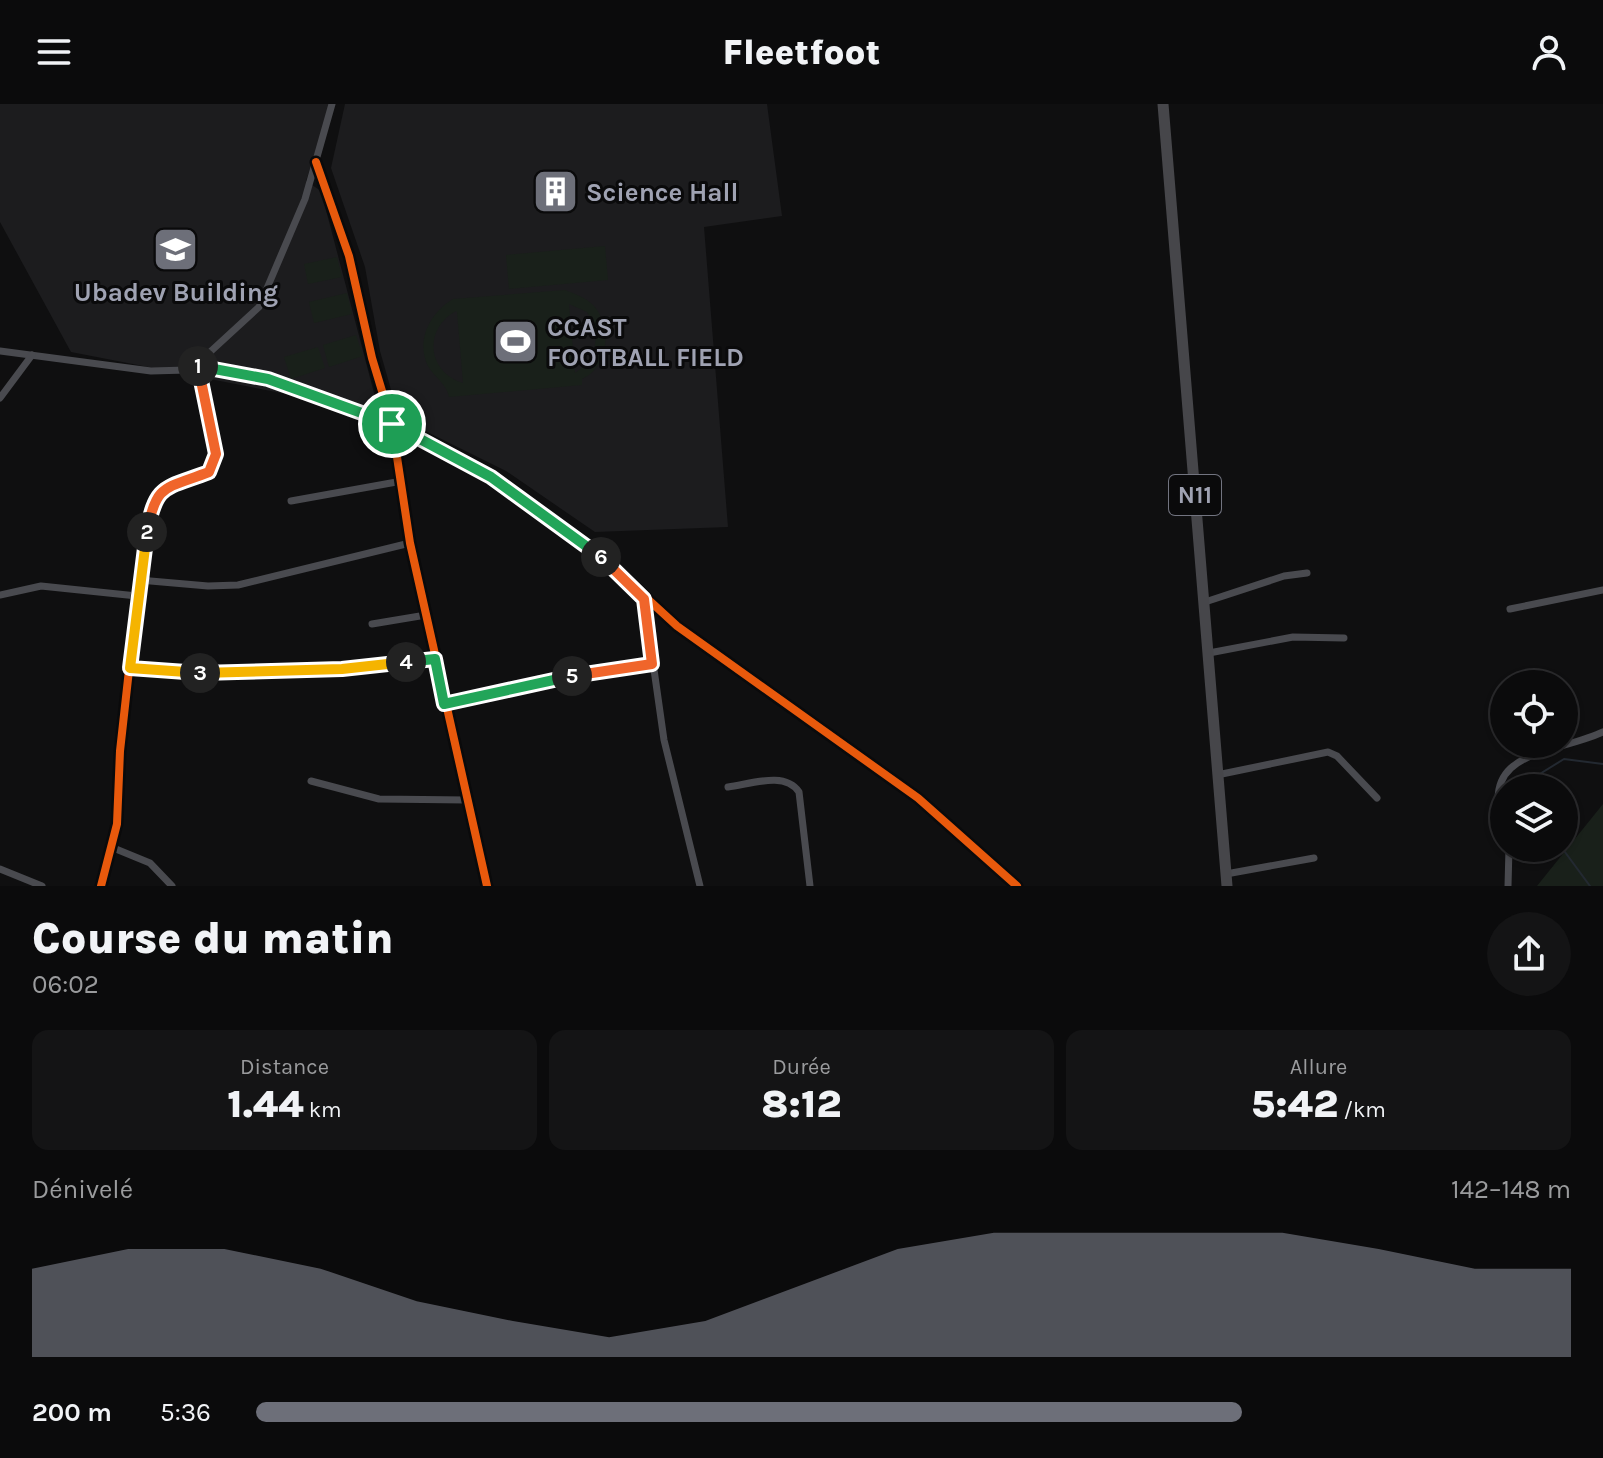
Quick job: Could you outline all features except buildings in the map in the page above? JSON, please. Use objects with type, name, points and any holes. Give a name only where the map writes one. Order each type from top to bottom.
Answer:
[{"type":"highway","name":"N11","points":[[1163,104],[1226,880]]},
{"type":"street","points":[[0,351],[88,360],[151,371],[187,370],[197,364],[259,307],[305,199],[332,104]]},
{"type":"street","points":[[316,162],[349,256],[372,358],[392,424],[410,543],[487,886]]},
{"type":"street","points":[[0,398],[32,355]]},
{"type":"street","points":[[197,364],[268,379],[392,424],[504,486],[603,558],[644,599],[918,798],[1017,886]]},
{"type":"street","points":[[101,886],[117,824],[137,596],[153,502],[160,492],[209,472],[215,465],[216,454],[197,364]]},
{"type":"street","points":[[291,501],[402,481]]},
{"type":"street","points":[[139,580],[219,587],[238,585],[410,543]]},
{"type":"street","points":[[1205,602],[1284,576],[1307,573]]},
{"type":"street","points":[[0,595],[41,586],[137,596]]},
{"type":"street","points":[[1510,609],[1603,590]]},
{"type":"street","points":[[644,599],[667,756],[700,886]]},
{"type":"street","points":[[372,624],[426,615]]},
{"type":"street","points":[[1209,653],[1293,637],[1344,638]]},
{"type":"street","points":[[130,668],[221,674],[342,669],[435,659]]},
{"type":"street","points":[[444,704],[537,681],[652,664]]},
{"type":"street","points":[[1509,774],[1518,762],[1549,747],[1589,739],[1603,732]]},
{"type":"street","points":[[1217,775],[1328,752],[1337,756],[1377,798]]},
{"type":"street","points":[[728,787],[782,779],[794,784],[799,792],[810,886]]},
{"type":"street","points":[[311,781],[379,799],[466,800]]},
{"type":"street","points":[[111,847],[150,863],[172,886]]},
{"type":"street","points":[[1226,880],[1314,858]]},
{"type":"street","points":[[1508,886],[1509,862]]},
{"type":"street","points":[[0,869],[42,886]]},
{"type":"shaded area","points":[[0,104],[331,104],[306,181],[321,191],[379,412],[71,352],[0,222]]},
{"type":"shaded area","points":[[345,104],[767,104],[782,216],[704,227],[728,527],[595,532],[506,471],[399,418],[380,351],[365,267],[331,168]]},
{"type":"shaded area","points":[[605,246],[608,280],[509,289],[506,255]]},
{"type":"shaded area","points":[[337,257],[342,277],[308,284],[304,264]]},
{"type":"shaded area","name":"CCAST FOOTBALL FIELD","points":[[565,290],[581,296],[594,306],[604,325],[602,357],[591,374],[582,379],[582,385],[449,397],[446,388],[428,366],[423,346],[432,319],[453,299]],"holes":[[[569,304],[587,312],[596,337],[588,360],[575,373]],[[457,312],[463,383],[442,370],[434,350],[438,328]]]},
{"type":"shaded area","points":[[347,293],[352,314],[314,323],[309,302]]},
{"type":"shaded area","points":[[356,335],[363,356],[329,367],[323,345]]},
{"type":"shaded area","points":[[318,347],[325,368],[291,379],[284,357]]},
{"type":"shaded area","points":[[1603,804],[1603,886],[1537,886],[1556,862],[1578,862],[1578,835]]},
{"type":"waterway","points":[[1540,774],[1564,759],[1603,764]]},
{"type":"waterway","points":[[1572,862],[1590,886]]},
{"type":"cycle path","points":[[316,162],[349,256],[372,358],[392,424],[410,543],[487,886]]},
{"type":"cycle path","points":[[101,886],[117,824],[120,751],[139,580],[153,502],[160,492],[209,472],[216,454],[197,364],[268,379],[392,424],[491,477],[603,558],[677,626],[918,798],[1017,886]]},
{"type":"place","name":"Science Hall","points":[[555,192]]},
{"type":"place","name":"Ubadev Building","points":[[176,249]]},
{"type":"place","name":"CCAST FOOTBALL FIELD","points":[[516,342]]},
{"type":"route","points":[[197,364],[268,379],[392,424],[491,477],[603,558],[644,599],[652,664],[537,681],[444,704],[435,659],[342,669],[221,674],[130,668],[139,580],[153,502],[160,492],[209,472],[215,465],[216,454],[197,364]]}]
